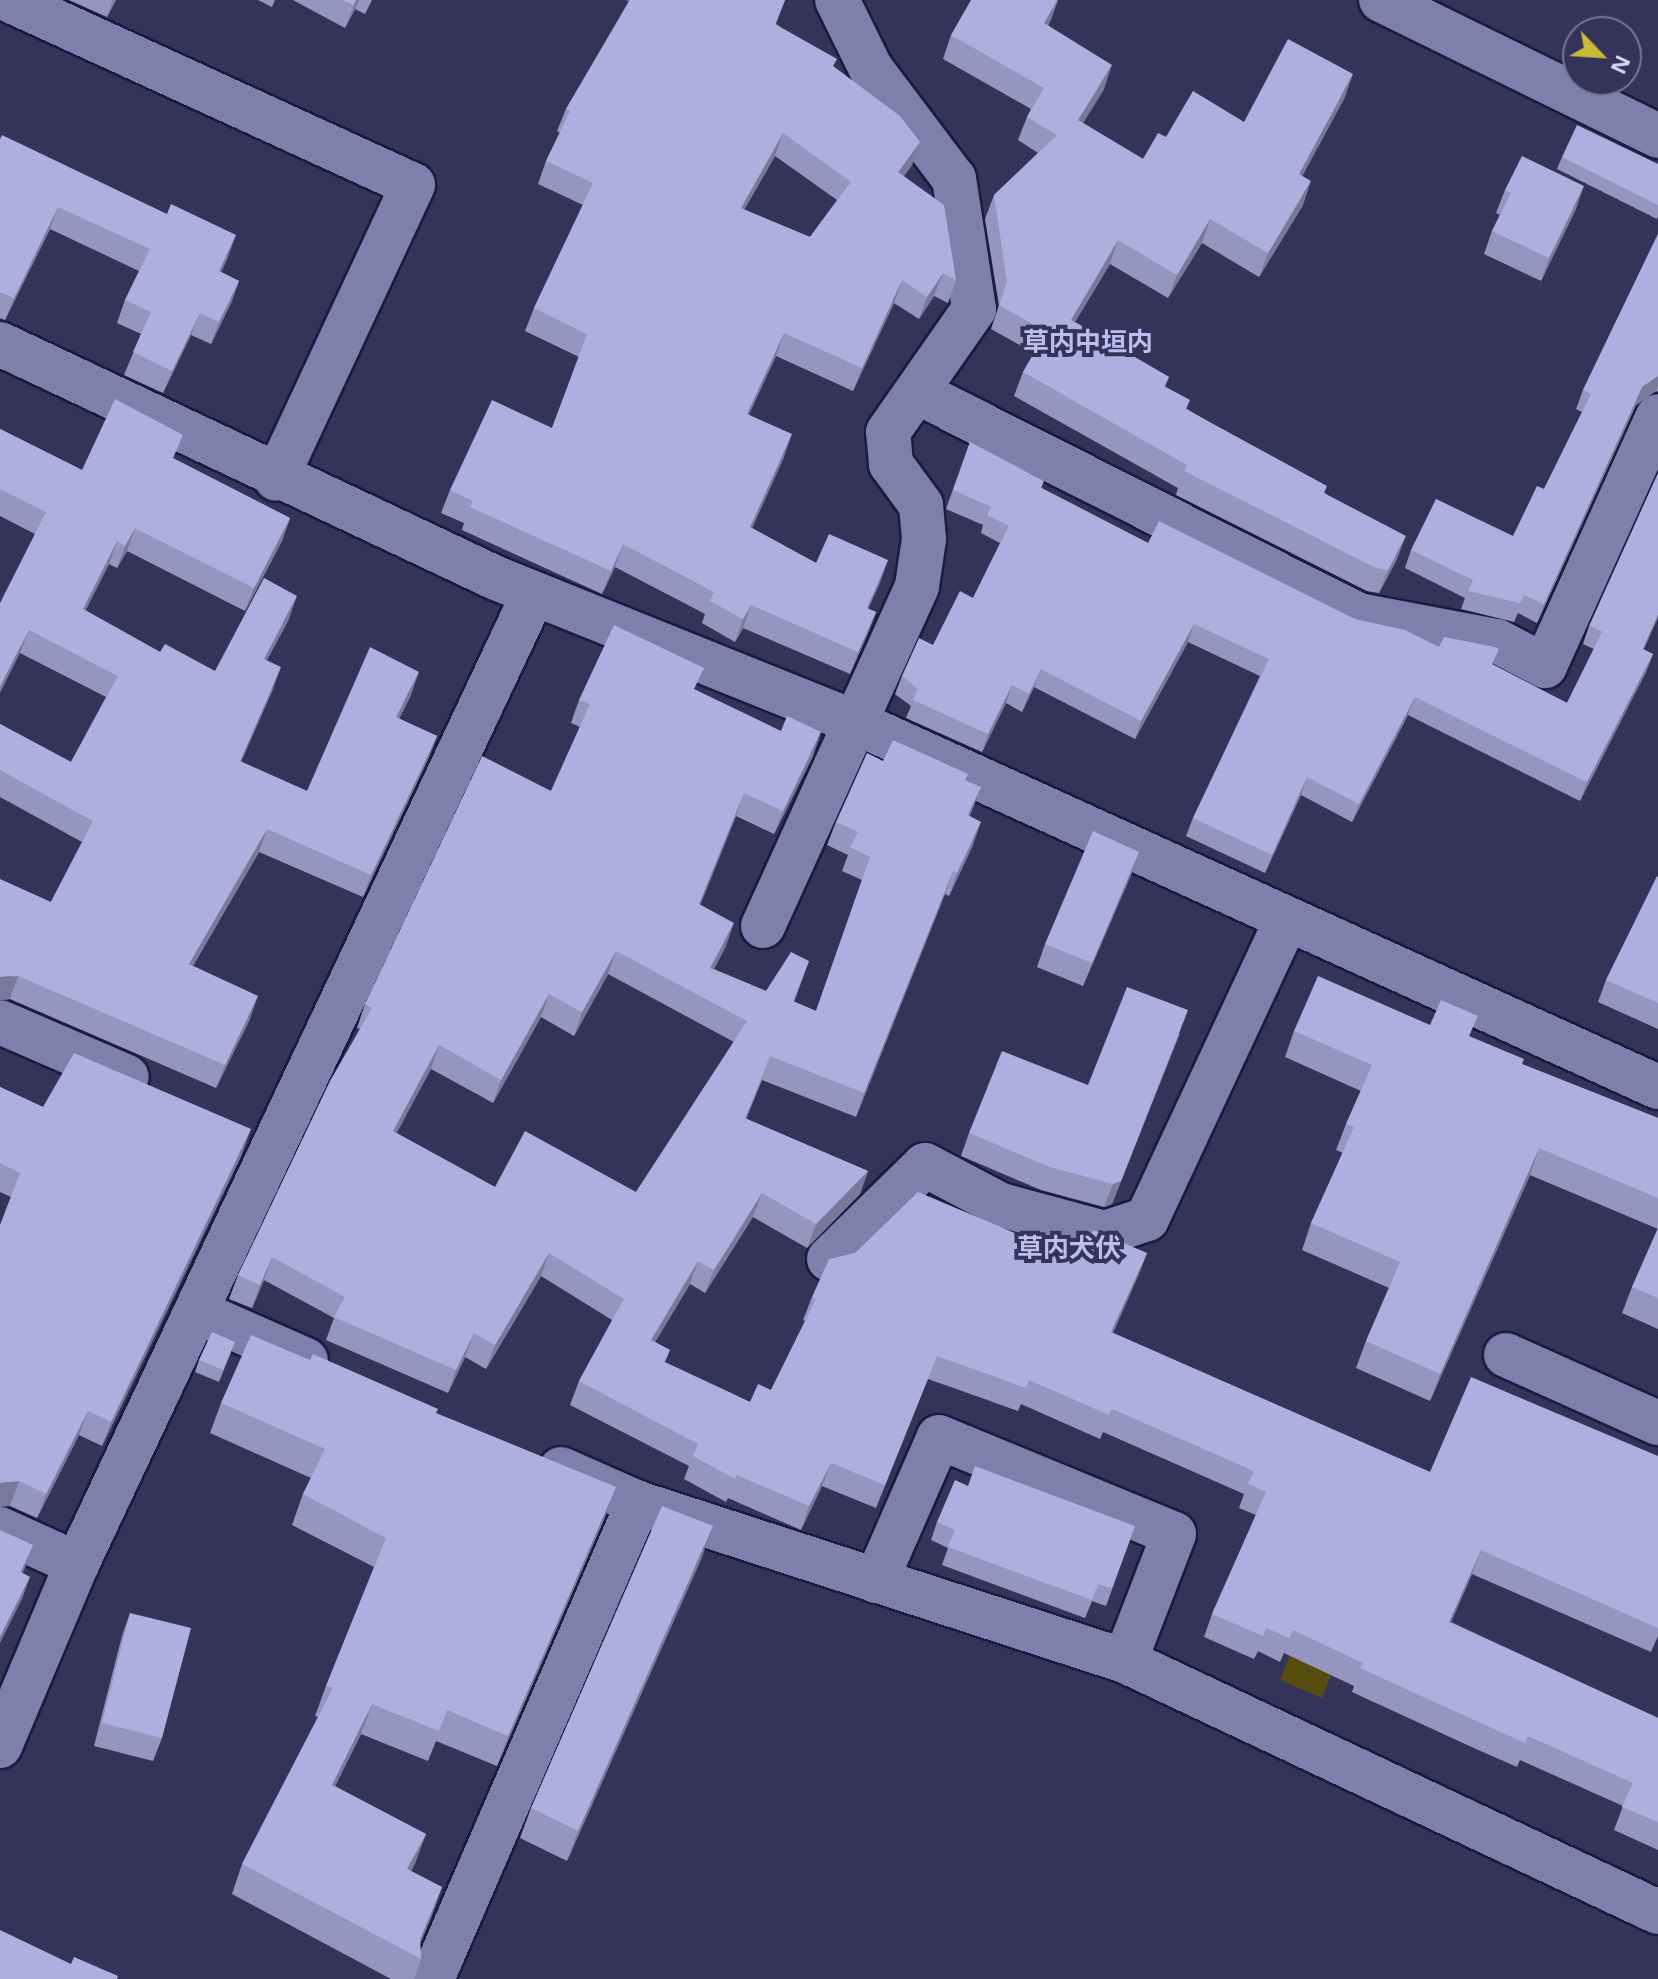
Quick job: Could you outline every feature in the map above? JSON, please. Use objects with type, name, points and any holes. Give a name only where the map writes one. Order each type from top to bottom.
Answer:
[{"type":"street","points":[[9,0],[413,185],[276,479]]},
{"type":"street","points":[[763,926],[917,586],[924,539],[921,505],[891,464],[888,432],[919,393],[974,309],[954,179],[871,69],[837,0]]},
{"type":"street","points":[[1381,0],[1658,136]]},
{"type":"street","points":[[0,344],[276,479],[533,595],[857,723],[1658,1087]]},
{"type":"street","points":[[919,393],[1359,615],[1497,641],[1545,666],[1658,416]]},
{"type":"street","points":[[0,1746],[77,1564],[533,595]]},
{"type":"street","points":[[829,1259],[925,1165],[1001,1205],[1105,1233],[1147,1219],[1287,919]]},
{"type":"street","points":[[0,1022],[160,1091]]},
{"type":"street","points":[[233,1122],[276,1141]]},
{"type":"street","points":[[197,1312],[339,1374]]},
{"type":"street","points":[[1506,1355],[1658,1423]]},
{"type":"street","points":[[876,1581],[939,1437],[1174,1534],[1125,1661]]},
{"type":"street","points":[[524,1453],[638,1503],[1125,1661],[1658,1912]]},
{"type":"street","points":[[432,1979],[638,1503]]},
{"type":"street","points":[[0,1529],[77,1564]]},
{"type":"shaded area","points":[[1330,1555],[1372,1573],[1322,1698],[1280,1680]]},
{"type":"building","points":[[630,0],[785,0],[775,24],[837,59],[833,66],[900,116],[920,142],[898,172],[944,205],[956,280],[943,273],[927,297],[902,280],[862,368],[784,333],[747,414],[792,434],[750,527],[816,563],[829,534],[888,560],[867,608],[876,612],[858,652],[751,605],[743,619],[710,601],[714,592],[623,544],[611,571],[470,507],[473,501],[450,490],[492,400],[552,428],[587,334],[534,308],[593,183],[546,161],[570,111],[566,109]],"holes":[[[783,133],[851,182],[810,237],[741,208]]]},
{"type":"building","points":[[971,0],[1057,0],[1044,23],[1112,65],[1078,120],[1143,159],[1158,133],[1166,137],[1193,91],[1244,122],[1288,39],[1353,74],[1299,174],[1311,181],[1268,253],[1210,219],[1177,275],[1118,240],[1071,320],[1169,377],[1164,386],[1190,400],[1186,409],[1327,486],[1324,493],[1406,536],[1388,570],[1376,568],[1184,471],[1187,465],[1023,372],[1046,332],[999,305],[1007,282],[994,195],[1057,135],[1027,117],[1044,88],[951,35]]},
{"type":"building","points":[[1577,125],[1658,164],[1658,205],[1562,157]]},
{"type":"building","points":[[2,135],[167,214],[171,204],[236,235],[219,271],[239,281],[219,322],[200,313],[172,371],[133,352],[151,312],[125,300],[150,249],[58,207],[14,298],[0,292]]},
{"type":"building","points":[[1522,156],[1584,186],[1549,258],[1492,231],[1511,193],[1505,190]]},
{"type":"building","points":[[1658,234],[1658,376],[1642,387],[1544,604],[1524,595],[1520,603],[1468,591],[1473,580],[1411,550],[1436,499],[1513,536],[1537,486],[1544,489],[1591,394],[1583,390]]},
{"type":"building","points":[[115,399],[183,435],[173,458],[290,518],[254,588],[135,528],[125,546],[117,541],[83,609],[160,652],[165,644],[215,671],[264,578],[297,596],[264,659],[281,667],[240,761],[307,791],[370,647],[419,672],[396,717],[437,736],[371,875],[267,829],[189,964],[258,996],[225,1065],[18,976],[0,977],[0,879],[51,902],[93,821],[0,770],[0,724],[71,762],[118,676],[29,630],[0,687],[0,603],[46,512],[0,489],[0,429],[82,470]]},
{"type":"building","points":[[970,442],[1044,481],[1041,488],[1148,543],[1159,521],[1355,619],[1405,630],[1439,647],[1444,637],[1495,647],[1499,649],[1492,664],[1567,703],[1602,632],[1589,626],[1658,473],[1658,615],[1643,649],[1653,654],[1587,782],[1415,697],[1359,804],[1307,777],[1272,855],[1193,818],[1269,659],[1194,624],[1141,721],[1041,669],[1029,694],[1012,685],[988,734],[913,700],[918,689],[902,676],[919,638],[933,645],[960,591],[973,598],[1009,526],[987,515],[991,507],[953,490]]},
{"type":"building","points":[[614,625],[704,668],[694,689],[781,731],[787,716],[821,732],[783,811],[744,793],[699,904],[734,923],[710,968],[766,991],[791,952],[809,961],[793,1001],[816,1011],[870,857],[850,847],[858,832],[836,822],[867,753],[883,761],[893,740],[968,774],[965,780],[981,787],[968,815],[981,822],[957,873],[953,871],[864,1093],[770,1056],[745,1118],[868,1171],[816,1224],[762,1193],[714,1270],[698,1261],[651,1340],[670,1350],[664,1362],[750,1402],[758,1384],[771,1390],[816,1299],[812,1297],[829,1259],[855,1253],[918,1192],[1079,1260],[1093,1230],[1147,1253],[1111,1332],[1430,1472],[1471,1377],[1658,1456],[1658,1628],[1481,1550],[1449,1622],[1658,1718],[1658,1822],[1622,1807],[1633,1783],[1528,1736],[1525,1743],[1485,1725],[1360,1668],[1363,1663],[1293,1630],[1289,1638],[1266,1628],[1263,1636],[1212,1614],[1266,1492],[1248,1484],[1254,1471],[1112,1409],[1109,1415],[1029,1380],[1026,1388],[937,1356],[885,1485],[831,1463],[809,1506],[737,1475],[735,1479],[693,1456],[698,1444],[579,1381],[624,1299],[549,1253],[495,1345],[474,1333],[456,1370],[334,1317],[345,1297],[272,1257],[260,1285],[238,1275],[330,1081],[372,1008],[365,1004],[482,756],[551,791],[590,704],[579,700]],"holes":[[[616,951],[747,1021],[636,1192],[525,1131],[495,1187],[393,1131],[439,1045],[501,1080],[549,994],[582,1012]]]},
{"type":"building","points":[[1093,831],[1139,852],[1092,963],[1045,944]]},
{"type":"building","points":[[1658,877],[1658,1003],[1606,980]]},
{"type":"building","points":[[1318,976],[1430,1025],[1441,1000],[1478,1016],[1469,1036],[1524,1059],[1522,1064],[1658,1118],[1658,1198],[1539,1148],[1440,1374],[1366,1341],[1400,1262],[1311,1223],[1354,1127],[1346,1124],[1372,1065],[1294,1031]]},
{"type":"building","points":[[1127,987],[1188,1010],[1121,1181],[1113,1184],[1050,1167],[969,1133],[1002,1051],[1088,1085]]},
{"type":"building","points":[[74,1053],[251,1129],[111,1422],[88,1411],[46,1494],[19,1481],[0,1483],[0,1225],[20,1173],[0,1163],[0,1087],[43,1107]]},
{"type":"building","points":[[1658,1228],[1658,1298],[1632,1287]]},
{"type":"building","points":[[212,1332],[235,1342],[223,1370],[199,1360]]},
{"type":"building","points":[[251,1335],[310,1360],[313,1354],[438,1409],[436,1413],[616,1487],[508,1736],[447,1710],[439,1731],[372,1704],[332,1785],[426,1834],[407,1869],[442,1887],[420,1939],[421,1959],[242,1864],[333,1688],[326,1686],[386,1538],[303,1494],[325,1449],[221,1403]]},
{"type":"building","points":[[975,1466],[1135,1526],[1112,1588],[1098,1584],[1092,1600],[948,1547],[955,1530],[937,1522],[955,1480],[968,1486]]},
{"type":"building","points":[[662,1506],[713,1526],[578,1831],[531,1808]]},
{"type":"building","points":[[0,1530],[33,1545],[21,1572],[30,1577],[0,1637]]},
{"type":"building","points":[[130,1613],[191,1628],[162,1738],[102,1723]]},
{"type":"building","points":[[0,1930],[71,1964],[74,1957],[118,1976],[117,1979],[0,1979]]},
{"type":"district","name":"草内中垣内","points":[[1088,342]]},
{"type":"district","name":"草内犬伏","points":[[1069,1248]]}]
